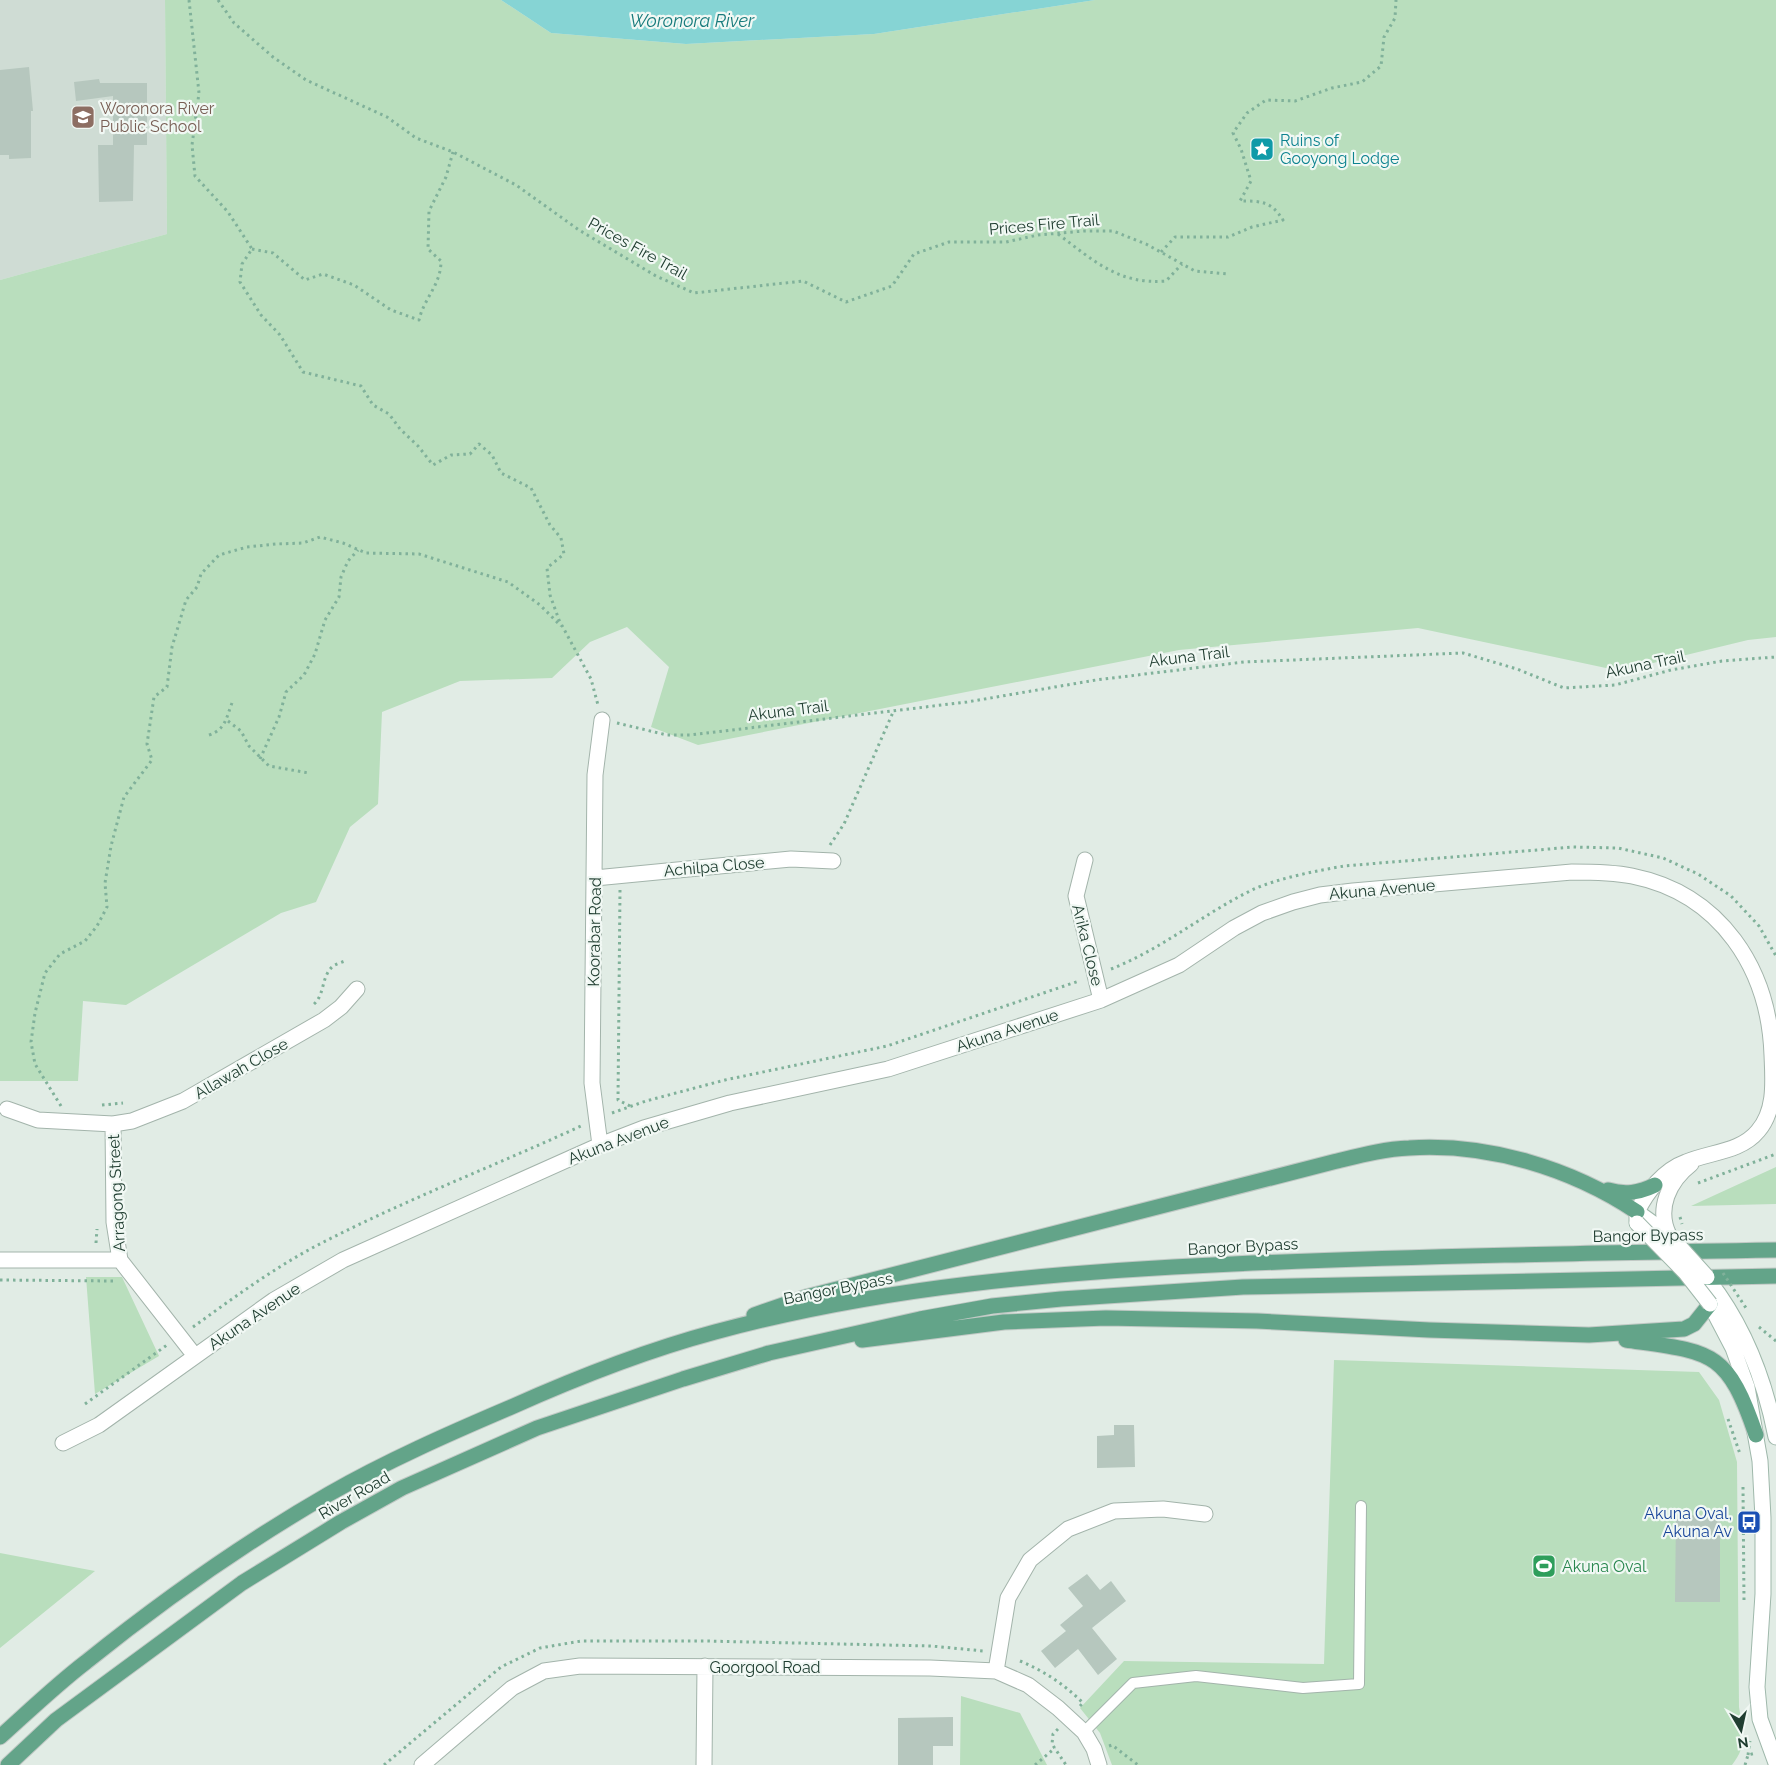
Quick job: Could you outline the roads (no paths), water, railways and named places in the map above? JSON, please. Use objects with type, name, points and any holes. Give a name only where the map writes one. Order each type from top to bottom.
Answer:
[{"type":"main road","points":[[716,1332],[750,1317],[806,1297],[1333,1162],[1385,1151],[1427,1147],[1499,1155],[1562,1172],[1596,1187],[1623,1194],[1636,1192],[1655,1184]]},
{"type":"main road","points":[[1596,1187],[1637,1217]]},
{"type":"main road","name":"Bangor Bypass","points":[[716,1332],[882,1296],[1008,1278],[1095,1271],[1308,1260],[1776,1250]]},
{"type":"main road","points":[[768,1353],[920,1319],[992,1306],[1061,1300],[1243,1287],[1776,1276]]},
{"type":"main road","points":[[768,1353],[950,1328],[1053,1319],[1257,1320],[1429,1330],[1588,1335],[1678,1331],[1694,1324],[1710,1307]]},
{"type":"main road","name":"River Road","points":[[0,1737],[82,1665],[146,1616],[206,1572],[327,1495],[416,1448],[566,1383],[645,1353],[716,1332]]},
{"type":"main road","points":[[1588,1335],[1680,1347],[1714,1359],[1734,1383],[1747,1409],[1756,1435]]},
{"type":"main road","name":"River Road","points":[[8,1765],[56,1720],[242,1583],[341,1522],[402,1488],[537,1428],[683,1378],[768,1353]]},
{"type":"street","name":"Koorabar Road","points":[[600,1145],[592,1083],[595,776],[602,720]]},
{"type":"street","name":"Achilpa Close","points":[[595,878],[791,859],[826,860]]},
{"type":"street","name":"Arika Close","points":[[1085,860],[1076,896],[1101,1000]]},
{"type":"street","name":"Akuna Avenue","points":[[63,1443],[99,1425],[274,1300],[343,1260],[600,1145],[660,1122],[730,1103],[888,1069],[1101,1000],[1179,965],[1234,928],[1262,913],[1320,895],[1564,872],[1604,872],[1633,876],[1657,883],[1702,907],[1721,922],[1736,941],[1759,983],[1773,1027],[1771,1105],[1766,1120],[1758,1132],[1745,1143],[1674,1167],[1655,1184],[1637,1217]]},
{"type":"street","name":"Allawah Close","points":[[7,1109],[38,1120],[97,1124],[113,1124],[154,1114],[183,1101],[324,1020],[341,1007],[357,989]]},
{"type":"street","name":"Arragong Street","points":[[113,1124],[114,1222],[120,1260],[195,1356]]},
{"type":"street","name":"Akuna Avenue","points":[[1658,1220],[1678,1176],[1690,1165],[1708,1155]]},
{"type":"street","points":[[1637,1217],[1658,1220],[1707,1278],[1729,1310],[1758,1372],[1776,1437]]},
{"type":"street","points":[[1637,1217],[1685,1272],[1710,1307],[1740,1366],[1751,1404],[1762,1488],[1764,1554],[1757,1687],[1760,1719],[1776,1764]]},
{"type":"street","points":[[0,1260],[120,1260]]},
{"type":"street","points":[[1707,1278],[1711,1289],[1710,1307]]},
{"type":"street","points":[[996,1671],[1008,1598],[1030,1560],[1068,1529],[1114,1511],[1163,1509],[1205,1514]]},
{"type":"street","name":"Goorgool Road","points":[[422,1765],[512,1688],[544,1672],[580,1666],[705,1666],[930,1668],[996,1671],[1028,1685],[1069,1718],[1084,1732],[1094,1750],[1099,1765]]},
{"type":"street","points":[[704,1765],[705,1666]]},
{"type":"lane","points":[[1084,1732],[1133,1682],[1196,1676],[1303,1688],[1359,1684],[1361,1506]]},
{"type":"water","name":"Woronora River","points":[[501,0],[1095,0],[874,34],[686,44],[551,33]]},
{"type":"place","name":"Woronora River Public School","points":[[83,117]]},
{"type":"place","name":"Ruins of Gooyong Lodge","points":[[1262,149]]},
{"type":"place","name":"Akuna Oval, Akuna Av","points":[[1749,1522]]},
{"type":"place","name":"Akuna Oval","points":[[1544,1566]]}]
